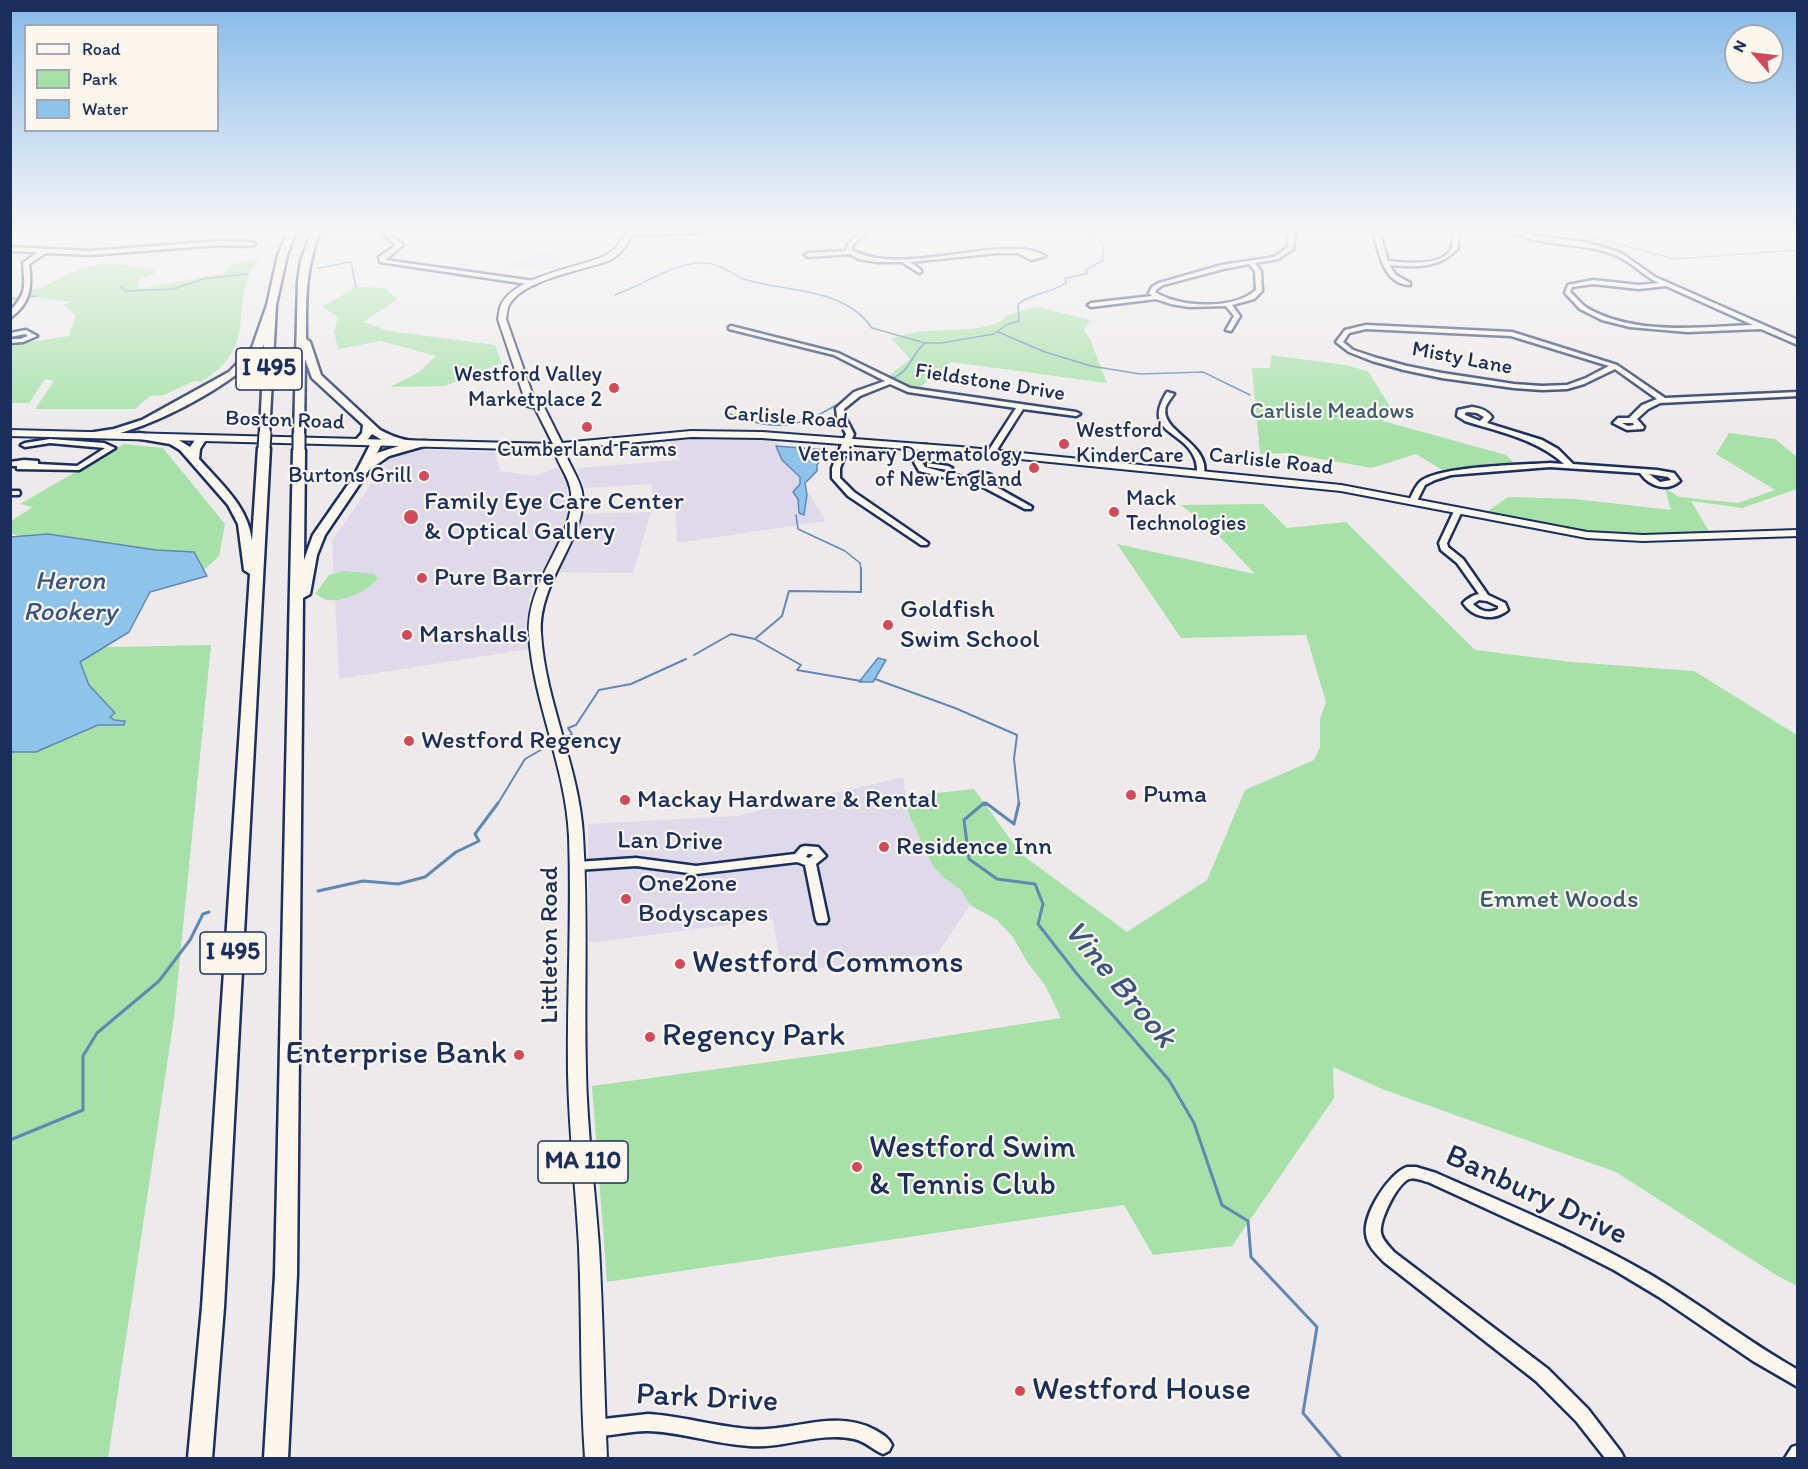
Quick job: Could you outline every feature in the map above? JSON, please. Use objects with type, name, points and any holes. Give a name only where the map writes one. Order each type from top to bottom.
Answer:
[{"type":"highway","name":"I 495","points":[[200,1458],[213,1307],[273,300]]},
{"type":"highway","name":"I 495","points":[[276,1458],[286,1275],[302,300]]},
{"type":"highway","points":[[92,435],[131,428],[157,417],[228,377],[245,364],[260,344],[272,304]]},
{"type":"highway","points":[[302,333],[316,376],[368,425],[386,438],[412,444]]},
{"type":"highway","points":[[139,436],[157,417]]},
{"type":"highway","points":[[360,442],[367,434],[368,425]]},
{"type":"highway","points":[[139,436],[173,441],[194,458],[241,516],[255,599]]},
{"type":"highway","points":[[194,458],[194,449],[202,438]]},
{"type":"highway","points":[[297,617],[315,544],[362,471],[376,443]]},
{"type":"highway","points":[[362,471],[383,454],[425,444]]},
{"type":"main road","name":"Littleton Road","points":[[509,300],[502,312],[516,366],[531,398],[529,401],[551,442],[558,448],[575,487],[576,509],[540,589],[534,617],[537,647],[573,804],[578,866],[577,1075],[590,1248],[596,1458]]},
{"type":"main road","name":"Boston Road","points":[[10,433],[558,448]]},
{"type":"main road","name":"Carlisle Road","points":[[558,448],[709,433],[924,447],[1341,488],[1561,532],[1612,538],[1797,533]]},
{"type":"main road","points":[[500,446],[525,443],[536,438]]},
{"type":"street","points":[[10,316],[24,300]]},
{"type":"street","points":[[1091,305],[1135,300]]},
{"type":"street","points":[[1164,300],[1182,305],[1228,304],[1247,300]]},
{"type":"street","points":[[1577,300],[1597,315],[1633,327],[1660,329],[1764,327]]},
{"type":"street","points":[[1701,300],[1797,343]]},
{"type":"street","points":[[1228,304],[1237,316],[1229,330]]},
{"type":"street","name":"Misty Lane","points":[[1615,366],[1569,387],[1515,388],[1454,379],[1363,356],[1345,349],[1339,342],[1347,331],[1366,327],[1499,332],[1615,366],[1664,401]]},
{"type":"street","name":"Fieldstone Drive","points":[[731,328],[836,354],[901,387],[927,394],[1076,414]]},
{"type":"street","points":[[10,341],[21,341],[34,336],[30,333],[12,332]]},
{"type":"street","points":[[889,381],[857,394],[840,408],[839,414],[850,434],[836,468],[838,482],[851,494],[924,543]]},
{"type":"street","points":[[1170,394],[1164,403],[1164,421],[1172,432],[1197,451],[1202,460],[1201,474]]},
{"type":"street","points":[[1632,420],[1648,405],[1664,401],[1797,394]]},
{"type":"street","points":[[991,453],[1021,406]]},
{"type":"street","points":[[1482,423],[1545,445],[1570,465]]},
{"type":"street","points":[[50,441],[104,445],[111,448],[79,468],[58,469],[22,465],[24,444],[50,441]]},
{"type":"street","points":[[918,464],[924,447]]},
{"type":"street","points":[[918,464],[948,468]]},
{"type":"street","points":[[918,464],[924,470],[987,485],[1028,507]]},
{"type":"street","points":[[1413,501],[1422,484],[1443,474],[1506,467],[1570,465],[1642,471]]},
{"type":"street","points":[[1458,511],[1443,543],[1444,548],[1460,561],[1485,597]]},
{"type":"street","name":"Lan Drive","points":[[578,866],[636,862],[696,870],[804,860],[822,920]]},
{"type":"street","name":"Banbury Drive","points":[[1615,1458],[1582,1414],[1549,1381],[1389,1257],[1379,1245],[1373,1235],[1377,1212],[1399,1178],[1407,1173],[1416,1172],[1431,1177],[1613,1263],[1644,1279],[1743,1347],[1797,1379]]},
{"type":"street","name":"Park Drive","points":[[595,1428],[655,1423],[750,1438],[847,1430],[864,1432],[883,1445]]},
{"type":"street","points":[[1794,1458],[1797,1453]]},
{"type":"shaded area","points":[[699,436],[775,439],[826,521],[677,543],[675,507],[653,508],[652,484],[585,488],[577,468],[680,460],[668,439]]},
{"type":"shaded area","points":[[412,449],[495,452],[500,471],[534,476],[558,467],[567,486],[567,514],[651,512],[633,573],[538,572],[529,599],[529,649],[339,679],[332,541],[391,455]]},
{"type":"shaded area","points":[[903,777],[908,812],[944,878],[961,890],[970,905],[938,953],[782,973],[773,919],[589,943],[588,824],[736,816]]},
{"type":"green space","points":[[55,300],[243,300],[238,338],[232,353],[220,368],[201,382],[194,381],[164,395],[150,396],[135,409],[35,409],[54,381],[45,379],[29,403],[11,403],[11,345],[69,336],[76,315],[63,305],[71,302]]},
{"type":"green space","points":[[335,300],[397,300],[363,322],[389,331],[495,345],[502,363],[445,386],[390,387],[419,372],[436,356],[381,341],[338,349],[334,332],[338,317],[322,307]]},
{"type":"green space","points":[[1037,307],[1090,320],[1084,331],[1090,339],[1107,383],[951,362],[918,389],[887,377],[910,359],[891,338],[921,332],[992,325],[1007,315]]},
{"type":"green space","name":"Carlisle Meadows","points":[[1271,355],[1345,365],[1368,371],[1391,408],[1383,421],[1506,455],[1516,465],[1447,473],[1416,454],[1372,468],[1287,453],[1260,454],[1252,368],[1270,368]]},
{"type":"green space","points":[[1729,433],[1775,439],[1797,457],[1797,489],[1742,508],[1691,501],[1710,533],[1617,537],[1481,516],[1508,497],[1575,499],[1671,510],[1665,488],[1679,497],[1738,503],[1775,490],[1716,454]]},
{"type":"green space","points":[[124,444],[163,448],[225,524],[219,556],[202,572],[11,534],[11,521],[33,507],[20,504]]},
{"type":"green space","name":"Emmet Woods","points":[[1263,504],[1287,528],[1346,522],[1475,650],[1571,662],[1694,671],[1797,735],[1797,1286],[1776,1275],[1616,1172],[1382,1089],[1333,1067],[1334,1098],[1232,1246],[1153,1255],[1124,1205],[607,1282],[592,1086],[842,1052],[1061,1018],[1045,985],[1027,962],[1013,937],[997,920],[970,905],[961,890],[944,878],[933,866],[908,812],[908,796],[974,789],[1021,854],[1127,932],[1207,880],[1245,790],[1314,760],[1320,747],[1320,719],[1326,702],[1306,635],[1181,638],[1117,544],[1255,574],[1219,536],[1181,505]]},
{"type":"green space","points":[[344,571],[374,574],[378,578],[363,591],[342,599],[327,600],[315,594],[329,575]]},
{"type":"green space","points":[[211,645],[174,1018],[108,1458],[11,1458],[10,649]]},
{"type":"water","points":[[776,446],[827,450],[817,465],[817,471],[805,483],[807,495],[804,515],[799,513],[798,499],[793,492],[800,484],[800,477],[782,460]]},
{"type":"water","name":"Heron Rookery","points":[[48,534],[156,550],[194,552],[207,576],[150,592],[129,632],[80,662],[89,685],[115,713],[110,717],[114,720],[125,721],[124,725],[98,725],[36,752],[11,752],[11,537]]},
{"type":"water","points":[[878,658],[886,660],[873,682],[859,682]]},
{"type":"waterway","points":[[835,300],[861,315],[872,328],[925,343]]},
{"type":"waterway","points":[[925,343],[941,343],[994,334],[1006,325],[1019,321],[1018,304],[1026,300]]},
{"type":"waterway","points":[[998,332],[1045,352],[1091,366],[1140,374],[1203,372],[1250,395]]},
{"type":"waterway","points":[[889,380],[906,368],[925,343]]},
{"type":"waterway","points":[[725,412],[760,424],[789,424],[817,416],[848,398]]},
{"type":"waterway","points":[[796,515],[798,529],[845,551],[860,563],[861,569]]},
{"type":"waterway","points":[[756,638],[782,616],[789,591],[861,592],[861,569]]},
{"type":"waterway","name":"Vine Brook","points":[[694,655],[731,634],[755,639],[801,665],[797,670],[861,681]]},
{"type":"waterway","name":"Vine Brook","points":[[565,738],[572,734],[568,728],[576,725],[599,690],[631,684],[686,659]]},
{"type":"waterway","name":"Vine Brook","points":[[875,679],[955,708],[1017,735],[1014,759],[1019,804]]},
{"type":"waterway","name":"Vine Brook","points":[[497,805],[525,759],[553,743]]},
{"type":"waterway","name":"Vine Brook","points":[[318,891],[363,881],[398,884],[425,877],[456,852],[479,841],[475,834],[498,803]]},
{"type":"waterway","name":"Vine Brook","points":[[984,803],[964,820],[969,859],[997,879],[1035,884],[1043,904],[1038,924],[1077,974],[1169,1080],[1194,1123],[1222,1205],[1248,1221],[1251,1257],[1317,1327],[1303,1413],[1341,1458]]},
{"type":"waterway","name":"Vine Brook","points":[[986,803],[1014,824],[1019,804]]},
{"type":"waterway","name":"Vine Brook","points":[[983,805],[988,805]]},
{"type":"waterway","name":"Vine Brook","points":[[10,1140],[83,1110],[83,1056],[97,1033],[159,981],[190,940],[203,914],[209,912]]},
{"type":"place","name":"Westford Valley Marketplace 2","points":[[614,388]]},
{"type":"place","name":"Cumberland Farms","points":[[587,427]]},
{"type":"place","name":"Westford KinderCare","points":[[1064,444]]},
{"type":"place","name":"Veterinary Dermatology of New England","points":[[1034,468]]},
{"type":"place","name":"Burtons Grill","points":[[424,476]]},
{"type":"place","name":"Mack Technologies","points":[[1114,512]]},
{"type":"place","name":"Family Eye Care Center & Optical Gallery","points":[[411,517]]},
{"type":"place","name":"Pure Barre","points":[[422,578]]},
{"type":"place","name":"Goldfish Swim School","points":[[888,625]]},
{"type":"place","name":"Marshalls","points":[[407,635]]},
{"type":"place","name":"Westford Regency","points":[[409,741]]},
{"type":"place","name":"Puma","points":[[1131,795]]},
{"type":"place","name":"Mackay Hardware & Rental","points":[[625,800]]},
{"type":"place","name":"Residence Inn","points":[[884,847]]},
{"type":"place","name":"One2one Bodyscapes","points":[[626,899]]},
{"type":"place","name":"Westford Commons","points":[[680,964]]},
{"type":"place","name":"Regency Park","points":[[650,1037]]},
{"type":"place","name":"Enterprise Bank","points":[[519,1055]]},
{"type":"place","name":"Westford Swim & Tennis Club","points":[[857,1167]]},
{"type":"place","name":"Westford House","points":[[1020,1391]]}]
